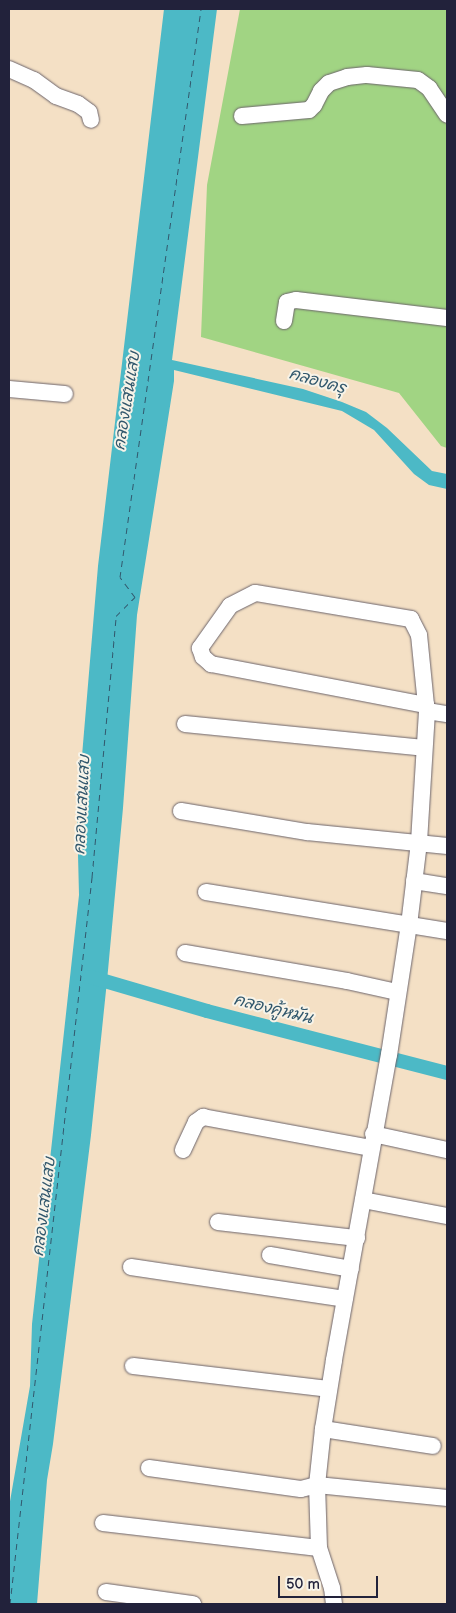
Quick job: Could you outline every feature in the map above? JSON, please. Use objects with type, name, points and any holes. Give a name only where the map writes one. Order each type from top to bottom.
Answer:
[{"type":"street","points":[[9,69],[34,80],[56,96],[88,110],[91,120]]},
{"type":"street","points":[[242,116],[309,110],[314,105],[320,91],[329,83],[347,77],[367,75],[418,80],[429,88],[447,115]]},
{"type":"street","points":[[284,321],[286,305],[291,300],[447,318]]},
{"type":"street","points":[[9,389],[65,394]]},
{"type":"street","points":[[334,1604],[332,1588],[319,1548],[318,1485],[323,1429],[387,1062],[409,926],[419,842],[427,708],[419,635],[412,619],[255,593],[230,606],[200,648],[203,657],[211,664],[427,708],[447,714]]},
{"type":"street","points":[[185,724],[424,748]]},
{"type":"street","points":[[181,811],[307,832],[447,846]]},
{"type":"street","points":[[414,881],[447,886]]},
{"type":"street","points":[[206,892],[447,931]]},
{"type":"street","points":[[184,953],[347,981],[397,992]]},
{"type":"street","points":[[183,1150],[196,1122],[202,1117],[447,1150]]},
{"type":"street","points":[[363,1200],[447,1216]]},
{"type":"street","points":[[218,1222],[357,1238]]},
{"type":"street","points":[[270,1255],[351,1269]]},
{"type":"street","points":[[130,1267],[345,1299]]},
{"type":"street","points":[[133,1366],[330,1389]]},
{"type":"street","points":[[323,1429],[433,1446]]},
{"type":"street","points":[[150,1468],[301,1489],[318,1485],[447,1498]]},
{"type":"street","points":[[104,1524],[319,1548]]},
{"type":"street","points":[[106,1592],[193,1604]]},
{"type":"green space","points":[[240,9],[447,9],[447,448],[441,446],[399,393],[201,337],[207,185]]},
{"type":"water","name":"คลองแสนแสบ","points":[[164,9],[217,9],[172,360],[303,389],[366,412],[387,428],[432,471],[447,474],[447,489],[429,485],[414,474],[374,430],[342,411],[174,370],[174,381],[137,615],[123,808],[107,981],[91,1135],[47,1480],[37,1604],[9,1604],[9,1507],[30,1386],[32,1324],[79,895],[77,815],[98,566]]},
{"type":"waterway","name":"คลองคู้หมัน","points":[[91,977],[207,1011],[447,1073]]},
{"type":"ferry route","points":[[10,1604],[92,877],[116,616],[135,597],[120,577],[201,9]]},
{"type":"water label","name":"คลองครุ","points":[[317,382]]}]
